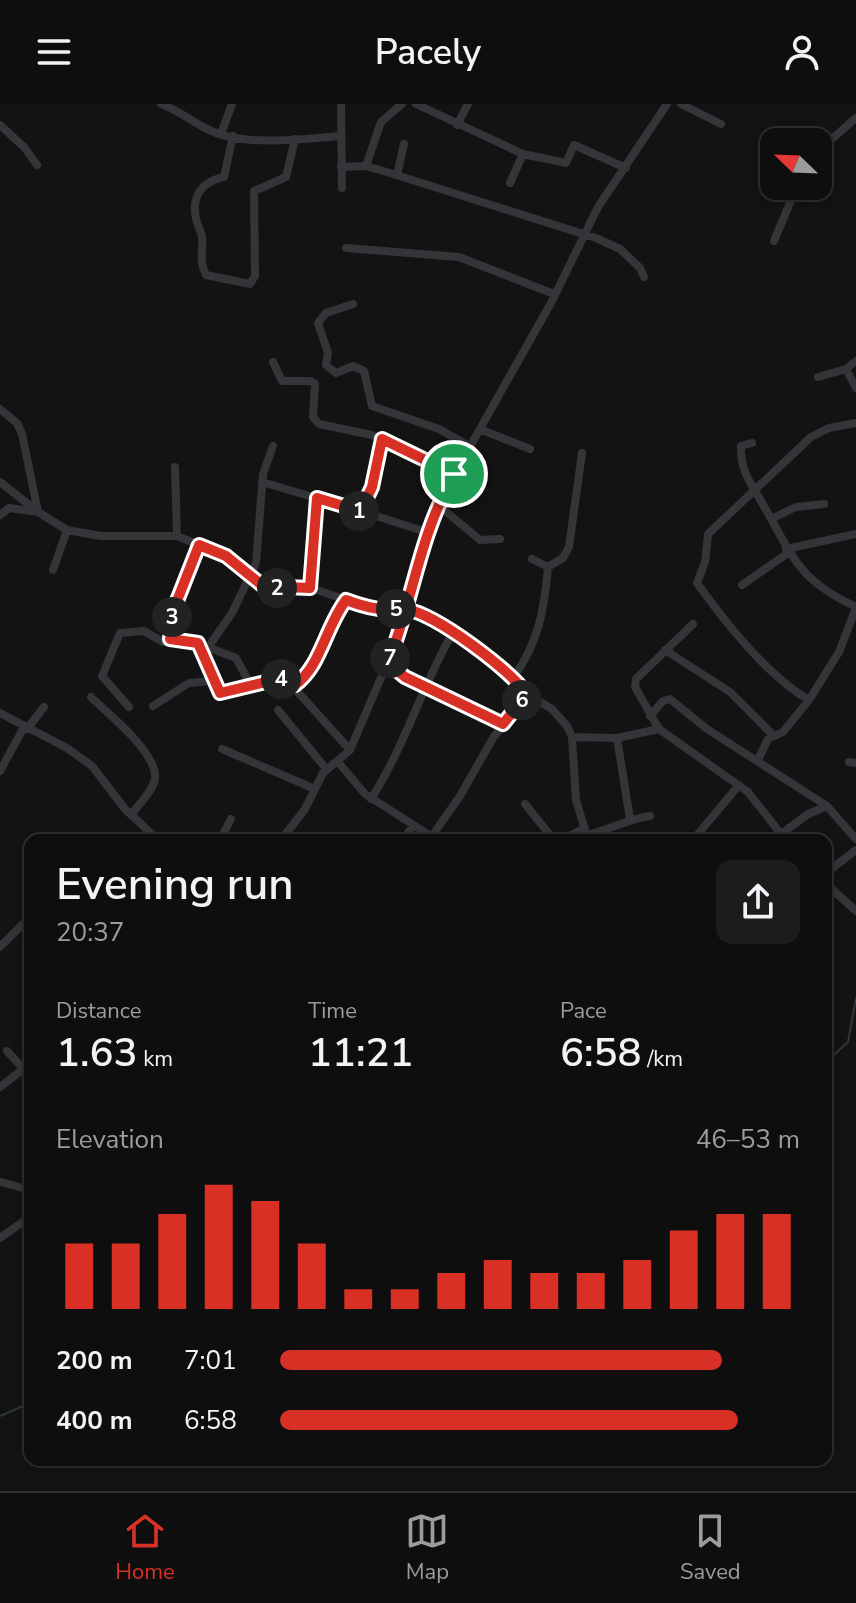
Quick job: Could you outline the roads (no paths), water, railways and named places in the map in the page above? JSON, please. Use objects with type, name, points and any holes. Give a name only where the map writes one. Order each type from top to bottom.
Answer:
[{"type":"street","points":[[161,104],[178,107],[195,125],[221,134],[295,139],[340,136]]},
{"type":"street","points":[[221,134],[232,104]]},
{"type":"street","points":[[341,104],[342,188]]},
{"type":"street","points":[[366,166],[381,122],[402,104]]},
{"type":"street","points":[[416,104],[523,154],[566,163],[574,145],[626,168]]},
{"type":"street","points":[[457,125],[468,104]]},
{"type":"street","points":[[286,834],[305,809],[327,770],[350,750],[388,663],[426,532],[438,505],[482,430],[598,207],[667,104]]},
{"type":"street","points":[[681,104],[721,124]]},
{"type":"street","points":[[832,139],[856,118]]},
{"type":"street","points":[[0,125],[25,148],[37,165]]},
{"type":"street","points":[[233,136],[224,177],[204,182],[200,187],[196,220],[202,237],[201,267],[206,275],[250,284],[255,276],[254,191],[260,186],[272,186],[286,177],[295,139]]},
{"type":"street","points":[[397,175],[404,144]]},
{"type":"street","points":[[510,183],[523,154]]},
{"type":"street","points":[[341,167],[366,166],[585,234],[620,249],[640,268],[644,277]]},
{"type":"street","points":[[774,241],[791,200]]},
{"type":"street","points":[[346,248],[459,257],[554,294]]},
{"type":"street","points":[[353,304],[326,313],[318,323],[328,353],[326,365],[336,373],[353,366],[364,371],[372,406],[439,429],[471,447]]},
{"type":"street","points":[[818,377],[846,369],[856,361]]},
{"type":"street","points":[[273,362],[282,381],[315,384],[313,417],[319,424],[353,429],[382,439],[454,474]]},
{"type":"street","points":[[846,369],[856,388]]},
{"type":"street","points":[[0,409],[17,423],[22,434],[38,512]]},
{"type":"street","points":[[809,700],[792,690],[727,625],[697,583],[705,562],[708,534],[811,437],[829,428],[856,423]]},
{"type":"street","points":[[482,430],[530,449]]},
{"type":"street","points":[[367,513],[363,506],[372,487],[382,439]]},
{"type":"street","points":[[752,443],[741,446],[740,464],[787,551],[815,582],[856,607],[839,652],[809,700],[783,732],[773,735],[758,760]]},
{"type":"street","points":[[209,646],[256,563],[262,482],[273,446]]},
{"type":"street","points":[[548,567],[563,558],[569,547],[582,453]]},
{"type":"street","points":[[175,467],[177,536]]},
{"type":"street","points":[[0,482],[67,530],[101,536],[177,536],[226,556],[250,578],[282,589],[310,588],[386,610],[405,608],[453,632],[513,678],[527,694],[559,714],[572,737],[576,800],[587,834],[609,830],[630,819],[650,816]]},
{"type":"street","points":[[262,482],[426,532]]},
{"type":"street","points":[[310,588],[317,498]]},
{"type":"street","points":[[771,519],[796,507],[824,504]]},
{"type":"street","points":[[438,505],[480,540],[500,539]]},
{"type":"street","points":[[0,515],[9,508],[38,512]]},
{"type":"street","points":[[53,570],[67,530]]},
{"type":"street","points":[[742,585],[787,551],[856,534]]},
{"type":"street","points":[[170,639],[173,611],[199,545]]},
{"type":"street","points":[[532,559],[548,567]]},
{"type":"street","points":[[513,678],[540,630],[548,567]]},
{"type":"street","points":[[295,685],[310,674],[324,634],[346,600]]},
{"type":"street","points":[[693,624],[634,682],[659,729],[674,743],[739,785],[775,834]]},
{"type":"street","points":[[129,707],[102,676],[120,633],[144,631],[163,642],[170,639],[209,646],[236,658],[246,679],[253,683]]},
{"type":"street","points":[[371,799],[411,724],[425,685],[453,632]]},
{"type":"street","points":[[198,643],[212,681],[220,693],[253,683],[283,679],[295,685],[309,708],[350,750]]},
{"type":"street","points":[[665,650],[730,692],[773,735]]},
{"type":"street","points":[[388,663],[405,677],[503,724]]},
{"type":"street","points":[[153,706],[189,683],[212,681]]},
{"type":"street","points":[[436,834],[503,724],[527,694]]},
{"type":"street","points":[[91,697],[128,730],[155,775],[154,783],[131,815]]},
{"type":"street","points":[[650,716],[663,701],[670,699],[707,729],[827,806],[856,839]]},
{"type":"street","points":[[0,771],[25,728],[44,707]]},
{"type":"street","points":[[278,710],[327,770]]},
{"type":"street","points":[[0,713],[67,748],[92,766],[150,834]]},
{"type":"street","points":[[572,737],[617,738],[659,729]]},
{"type":"street","points":[[617,738],[630,819]]},
{"type":"street","points":[[222,749],[315,789]]},
{"type":"street","points":[[338,762],[371,799],[427,834]]},
{"type":"street","points":[[698,834],[739,785]]},
{"type":"street","points":[[525,804],[549,834]]},
{"type":"street","points":[[781,834],[808,814],[827,806]]},
{"type":"street","points":[[223,834],[231,819]]},
{"type":"street","points":[[407,834],[413,826]]},
{"type":"street","points":[[832,868],[856,850]]},
{"type":"street","points":[[832,889],[856,911]]},
{"type":"street","points":[[0,947],[24,923]]},
{"type":"street","points":[[7,1051],[24,1066]]},
{"type":"street","points":[[0,1087],[24,1072]]},
{"type":"street","points":[[1,1182],[24,1188]]},
{"type":"street","points":[[0,1238],[24,1221]]},
{"type":"waterway","points":[[832,1057],[848,1042],[856,998]]},
{"type":"waterway","points":[[0,1416],[24,1406]]}]
